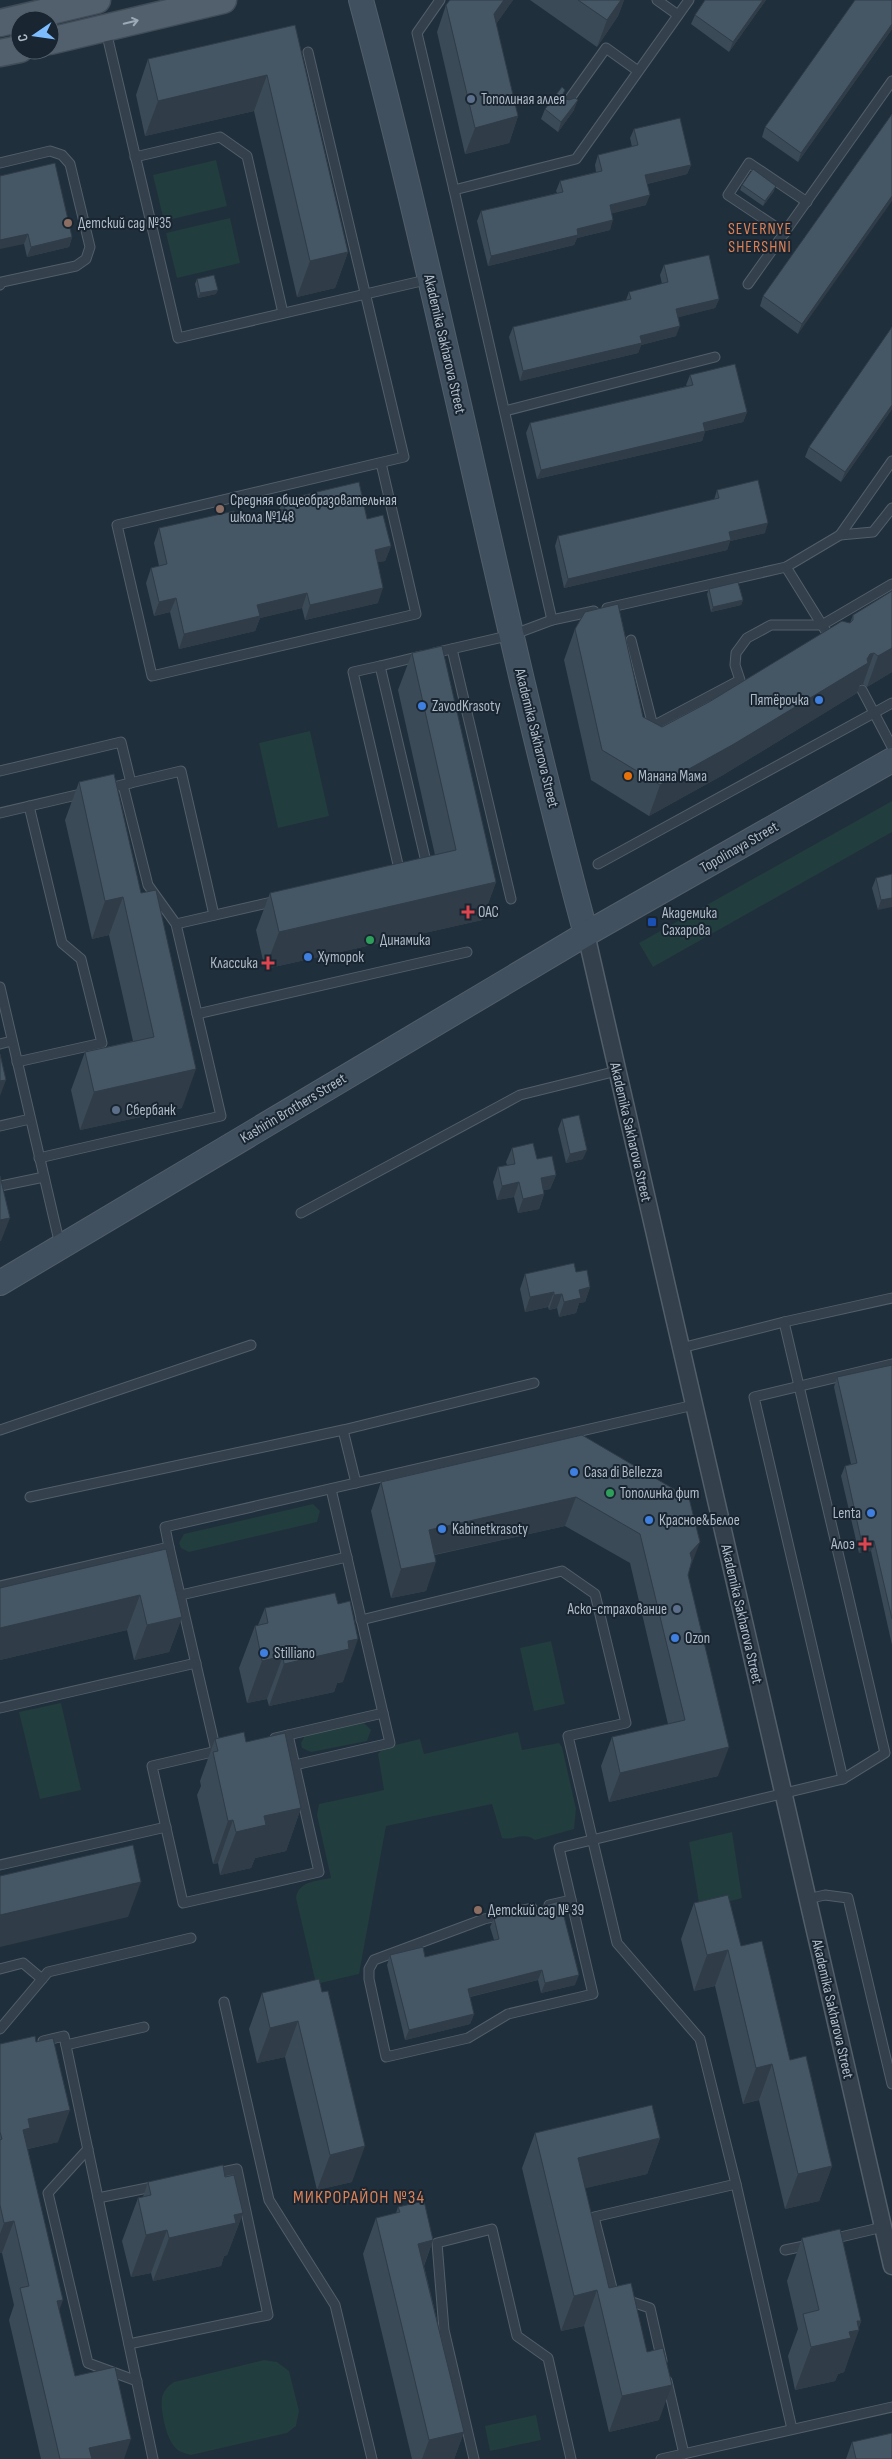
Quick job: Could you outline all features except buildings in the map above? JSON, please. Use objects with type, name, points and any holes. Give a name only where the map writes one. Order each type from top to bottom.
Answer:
[{"type":"main road","points":[[0,23],[97,0]]},
{"type":"main road","points":[[60,39],[223,0]]},
{"type":"main road","name":"Akademika Sakharova Street","points":[[362,0],[430,279],[512,635],[586,934]]},
{"type":"main road","name":"Topolinaya Street","points":[[586,934],[892,760]]},
{"type":"main road","name":"Kashirin Brothers Street","points":[[0,1283],[60,1245],[586,934]]},
{"type":"street","name":"Akademika Sakharova Street","points":[[586,934],[892,2266]]},
{"type":"lane","points":[[440,0],[417,33],[506,411],[552,620]]},
{"type":"lane","points":[[656,0],[678,15]]},
{"type":"lane","points":[[454,190],[576,159],[689,0]]},
{"type":"lane","points":[[105,28],[178,338],[430,279]]},
{"type":"lane","points":[[566,104],[606,48],[638,71]]},
{"type":"lane","points":[[308,52],[404,457],[117,525],[152,676],[416,614],[380,463]]},
{"type":"lane","points":[[748,284],[892,81]]},
{"type":"lane","points":[[135,157],[220,137],[247,156],[283,313]]},
{"type":"lane","points":[[0,163],[50,151],[62,155],[70,164],[90,247],[86,259],[76,266],[2,282],[0,285]]},
{"type":"lane","points":[[785,233],[728,195],[749,163],[807,202]]},
{"type":"lane","points":[[506,411],[715,357]]},
{"type":"lane","points":[[380,666],[427,866],[404,872],[353,672],[512,635],[552,620],[786,567],[840,535],[892,461]]},
{"type":"lane","points":[[840,535],[874,532],[892,508]]},
{"type":"lane","points":[[786,567],[836,648]]},
{"type":"lane","points":[[631,640],[653,726],[740,680],[735,665],[736,653],[747,638],[771,625],[822,625],[892,584]]},
{"type":"lane","points":[[452,649],[511,899]]},
{"type":"lane","points":[[862,690],[892,747]]},
{"type":"lane","points":[[598,864],[892,703]]},
{"type":"lane","points":[[0,771],[121,742],[127,784],[148,885],[176,924],[221,1116],[39,1158]]},
{"type":"lane","points":[[0,813],[181,771],[214,916]]},
{"type":"lane","points":[[17,1062],[102,1043],[81,959],[62,943],[29,806]]},
{"type":"lane","points":[[176,924],[288,898]]},
{"type":"lane","points":[[197,1014],[467,952]]},
{"type":"lane","points":[[0,987],[60,1245]]},
{"type":"lane","points":[[0,1044],[12,1041]]},
{"type":"lane","points":[[301,1213],[520,1096],[617,1071]]},
{"type":"lane","points":[[0,1126],[30,1119]]},
{"type":"lane","points":[[0,1186],[44,1177]]},
{"type":"lane","points":[[681,1348],[784,1322],[892,1298]]},
{"type":"lane","points":[[571,1900],[484,1919],[374,1960],[368,1969],[369,1979],[386,2057],[468,2038],[508,2014],[593,1994],[559,1848],[842,1779],[885,1753],[784,1322]]},
{"type":"lane","points":[[0,1430],[251,1345]]},
{"type":"lane","points":[[842,1779],[754,1397],[799,1388],[892,1364]]},
{"type":"lane","points":[[30,1497],[343,1430],[534,1383]]},
{"type":"lane","points":[[216,1751],[165,1527],[694,1405]]},
{"type":"lane","points":[[343,1430],[356,1483]]},
{"type":"lane","points":[[295,1765],[390,1743],[331,1488]]},
{"type":"lane","points":[[0,1586],[169,1547]]},
{"type":"lane","points":[[180,1595],[347,1557]]},
{"type":"lane","points":[[362,1620],[562,1571],[594,1594],[626,1723],[568,1736],[594,1839],[617,1943],[700,2039],[736,2184],[792,2429]]},
{"type":"lane","points":[[0,1708],[196,1663]]},
{"type":"lane","points":[[261,1741],[382,1713]]},
{"type":"lane","points":[[234,1747],[152,1766],[183,1903],[320,1872],[288,1735]]},
{"type":"lane","points":[[0,1865],[166,1827]]},
{"type":"lane","points":[[807,1899],[824,1895],[848,1898],[892,2084]]},
{"type":"lane","points":[[0,2029],[48,1972],[191,1938]]},
{"type":"lane","points":[[0,1969],[23,1963],[42,1979]]},
{"type":"lane","points":[[224,2002],[269,2200],[335,2305],[372,2459]]},
{"type":"lane","points":[[66,2045],[144,2027]]},
{"type":"lane","points":[[37,2042],[64,2036],[153,2459]]},
{"type":"lane","points":[[88,2149],[48,2193],[88,2363],[137,2381]]},
{"type":"lane","points":[[129,2344],[268,2315],[237,2169],[200,2177]]},
{"type":"lane","points":[[684,2454],[650,2308],[614,2296],[594,2217],[736,2184]]},
{"type":"lane","points":[[98,2198],[163,2185]]},
{"type":"lane","points":[[785,2250],[883,2227]]},
{"type":"lane","points":[[474,2459],[444,2330],[437,2243],[492,2229],[517,2336],[548,2358],[571,2459]]},
{"type":"lane","points":[[661,2459],[892,2407]]},
{"type":"green space","points":[[216,160],[227,206],[164,221],[153,175]]},
{"type":"green space","points":[[230,218],[240,263],[177,278],[166,233]]},
{"type":"green space","points":[[310,731],[329,816],[278,828],[259,743]]},
{"type":"green space","points":[[892,801],[892,832],[653,967],[639,943]]},
{"type":"green space","points":[[313,1504],[320,1511],[317,1522],[189,1552],[181,1548],[179,1543],[184,1534]]},
{"type":"green space","points":[[551,1641],[565,1704],[534,1711],[520,1648]]},
{"type":"green space","points":[[61,1703],[81,1790],[40,1799],[19,1712]]},
{"type":"green space","points":[[363,1722],[371,1730],[367,1741],[311,1752],[302,1748],[301,1743],[306,1734]]},
{"type":"green space","points":[[518,1732],[522,1750],[559,1743],[562,1747],[576,1809],[574,1829],[535,1840],[526,1836],[502,1838],[492,1804],[386,1826],[359,1974],[316,1984],[296,1898],[300,1888],[304,1885],[331,1878],[317,1815],[319,1804],[384,1790],[378,1754],[383,1748],[420,1739],[424,1754]]},
{"type":"green space","points":[[732,1832],[742,1898],[700,1909],[689,1842]]},
{"type":"green space","points":[[264,2360],[277,2362],[289,2371],[299,2411],[296,2426],[287,2433],[191,2455],[181,2452],[176,2448],[166,2430],[162,2408],[162,2397],[168,2387],[174,2382]]},
{"type":"green space","points":[[536,2415],[541,2440],[490,2451],[485,2426]]},
{"type":"place","name":"Тополиная аллея","points":[[471,99]]},
{"type":"place","name":"Детский сад №35","points":[[68,223]]},
{"type":"place","name":"Средняя общеобразовательная школа №148","points":[[220,509]]},
{"type":"place","name":"Пятёрочка","points":[[819,700]]},
{"type":"place","name":"ZavodKrasoty","points":[[422,706]]},
{"type":"place","name":"Манана Мама","points":[[628,776]]},
{"type":"place","name":"ОАС","points":[[468,912]]},
{"type":"place","name":"Академика Сахарова","points":[[652,922]]},
{"type":"place","name":"Динамика","points":[[370,940]]},
{"type":"place","name":"Хуторок","points":[[308,957]]},
{"type":"place","name":"Классика","points":[[268,963]]},
{"type":"place","name":"Сбербанк","points":[[116,1110]]},
{"type":"place","name":"Casa di Bellezza","points":[[574,1472]]},
{"type":"place","name":"Тополинка фит","points":[[610,1493]]},
{"type":"place","name":"Lenta","points":[[871,1513]]},
{"type":"place","name":"Красное&Белое","points":[[649,1520]]},
{"type":"place","name":"Kabinetkrasoty","points":[[442,1529]]},
{"type":"place","name":"Алоэ","points":[[865,1544]]},
{"type":"place","name":"Аско-страхование","points":[[677,1609]]},
{"type":"place","name":"Ozon","points":[[675,1638]]},
{"type":"place","name":"Stilliano","points":[[264,1653]]},
{"type":"place","name":"Детский сад № 39","points":[[478,1910]]},
{"type":"district","name":"SEVERNYE SHERSHNI","points":[[760,237]]},
{"type":"district","name":"МИКРОРАЙОН №34","points":[[359,2197]]}]
